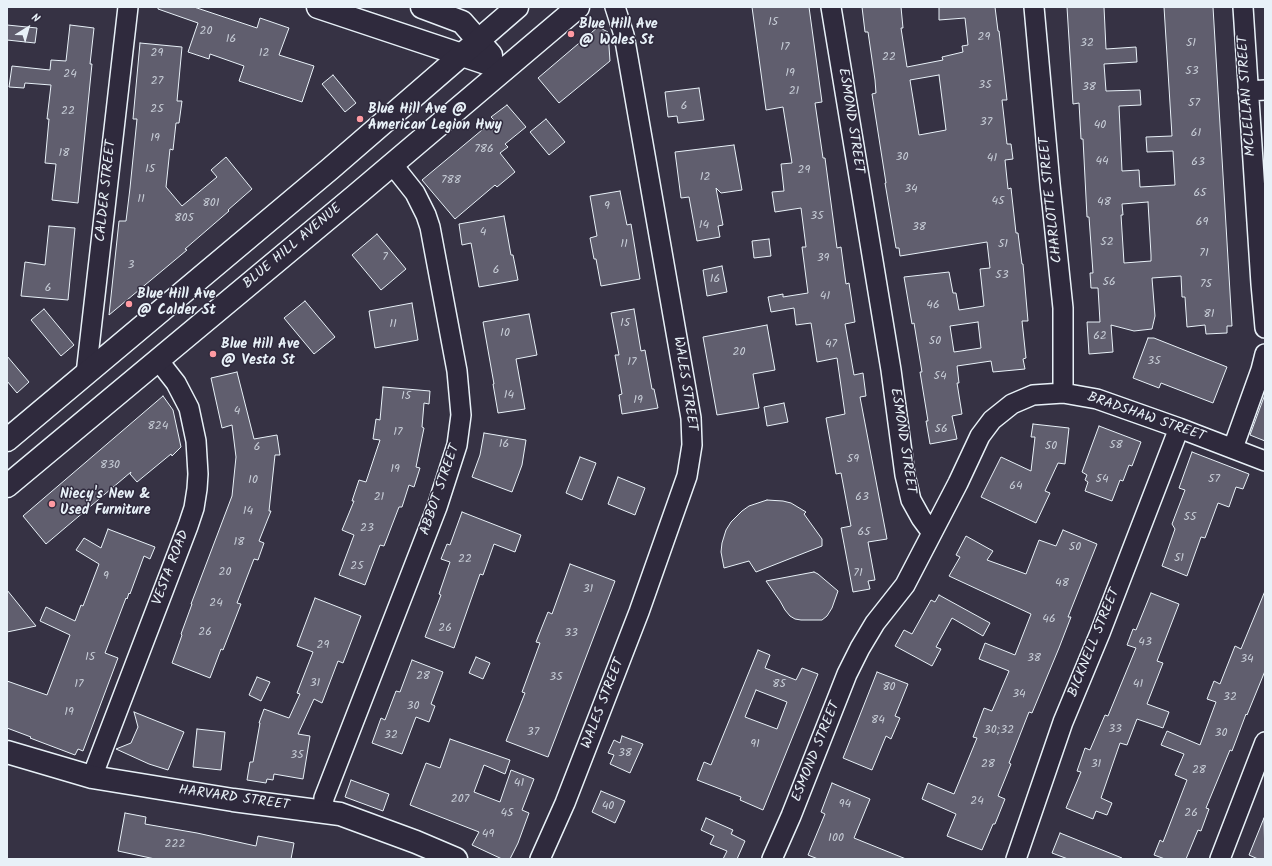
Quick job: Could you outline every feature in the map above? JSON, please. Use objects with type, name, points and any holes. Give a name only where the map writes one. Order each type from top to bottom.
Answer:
[{"type":"main road","points":[[318,7],[504,70]]},
{"type":"main road","points":[[422,7],[462,22],[504,70]]},
{"type":"main road","points":[[7,440],[317,180],[517,7]]},
{"type":"main road","name":"BLUE HILL AVENUE","points":[[7,486],[578,7]]},
{"type":"main road","name":"HARVARD STREET","points":[[7,752],[92,777],[233,800],[340,814],[416,842],[456,859]]},
{"type":"street","name":"CALDER STREET","points":[[86,374],[128,7]]},
{"type":"street","name":"WALES STREET","points":[[540,859],[565,803],[639,612],[687,476],[692,445],[691,418],[627,51],[624,35],[615,7]]},
{"type":"street","name":"ESMOND STREET","points":[[772,859],[791,816],[847,674],[875,623],[905,585],[932,533],[921,518],[912,500],[905,474],[891,370],[831,7]]},
{"type":"street","name":"CHARLOTTE STREET","points":[[1034,7],[1063,308],[1062,393]]},
{"type":"street","name":"MCLELLAN STREET","points":[[1242,7],[1257,91],[1265,328]]},
{"type":"street","name":"ABBOT STREET","points":[[323,811],[324,798],[437,507],[457,445],[462,415],[457,371],[430,228],[426,215],[415,193],[392,164]]},
{"type":"street","points":[[1233,448],[1262,370],[1265,354]]},
{"type":"street","name":"VESTA ROAD","points":[[92,777],[194,508],[197,489],[198,463],[196,441],[189,408],[176,383],[158,360]]},
{"type":"street","name":"BRADSHAW STREET","points":[[932,533],[980,436],[992,420],[1012,404],[1033,395],[1062,393],[1097,399],[1265,461]]},
{"type":"street","name":"BICKNELL STREET","points":[[1016,859],[1063,722],[1100,633],[1179,428]]},
{"type":"street","points":[[1220,859],[1265,742]]},
{"type":"building","points":[[158,7],[194,7],[257,28],[260,18],[289,28],[279,55],[314,66],[302,102],[239,81],[244,66],[210,54],[209,59],[188,52],[198,23],[158,9]]},
{"type":"building","points":[[752,7],[809,7],[822,102],[815,103],[823,158],[825,158],[837,248],[841,247],[846,284],[849,283],[855,322],[845,324],[854,375],[863,373],[866,396],[860,397],[887,539],[868,542],[875,580],[868,581],[870,589],[853,592],[841,528],[851,526],[841,473],[836,474],[826,418],[845,414],[837,358],[817,362],[811,323],[796,325],[794,308],[771,312],[768,297],[783,294],[783,297],[808,293],[802,247],[806,247],[801,208],[775,212],[772,192],[784,191],[781,164],[792,163],[783,107],[766,110]]},
{"type":"building","points":[[862,7],[901,7],[903,28],[901,28],[907,67],[943,60],[942,57],[963,52],[962,46],[968,45],[965,18],[939,20],[939,7],[995,7],[1007,100],[1002,100],[1007,144],[1011,144],[1013,159],[1005,160],[1008,189],[1011,188],[1016,233],[1018,233],[1023,264],[1028,321],[1022,321],[1026,358],[1023,359],[1025,369],[993,372],[991,361],[957,366],[959,383],[957,383],[962,414],[952,416],[957,439],[930,444],[920,372],[922,372],[914,323],[912,324],[904,277],[949,272],[953,293],[956,293],[959,310],[984,306],[980,269],[990,268],[987,242],[900,256],[899,248],[896,248],[885,183],[872,94],[876,93],[875,80],[868,32],[865,32]],"holes":[[[939,75],[946,130],[919,135],[910,80]],[[978,322],[981,348],[954,352],[950,326]]]},
{"type":"building","points":[[1067,7],[1104,7],[1106,49],[1136,47],[1137,62],[1104,64],[1106,91],[1140,90],[1141,105],[1119,106],[1122,171],[1139,170],[1140,187],[1175,185],[1173,151],[1147,152],[1146,137],[1172,136],[1164,7],[1213,7],[1232,326],[1227,326],[1227,333],[1206,334],[1205,325],[1187,327],[1185,297],[1182,297],[1181,276],[1152,278],[1155,316],[1152,329],[1134,331],[1111,325],[1113,352],[1089,354],[1087,322],[1100,322],[1098,288],[1091,288],[1090,273],[1093,273],[1089,217],[1087,217],[1083,139],[1081,139],[1079,103],[1073,104]],"holes":[[[1148,202],[1151,261],[1124,263],[1121,215],[1123,215],[1122,204]]]},
{"type":"building","points":[[7,25],[37,28],[35,43],[7,40]]},
{"type":"building","points":[[70,25],[94,28],[90,64],[92,64],[78,203],[52,200],[56,164],[45,163],[49,119],[47,119],[51,85],[25,83],[24,88],[9,87],[12,66],[50,70],[51,60],[66,61]]},
{"type":"building","points":[[598,27],[608,32],[610,61],[559,103],[538,78]]},
{"type":"building","points":[[140,43],[182,47],[177,101],[182,101],[179,123],[176,123],[173,150],[170,149],[166,187],[182,206],[217,177],[211,170],[226,157],[252,189],[185,249],[187,250],[109,315],[119,221],[126,221],[130,188],[137,119],[133,119]]},
{"type":"building","points":[[333,75],[356,103],[345,112],[322,84]]},
{"type":"building","points":[[699,88],[704,120],[678,123],[677,116],[668,117],[665,92]]},
{"type":"building","points":[[507,105],[526,127],[505,144],[508,147],[500,153],[515,172],[497,187],[495,185],[455,219],[422,180],[494,120],[491,117]]},
{"type":"building","points":[[546,119],[565,142],[549,155],[530,132]]},
{"type":"building","points":[[734,145],[742,190],[721,193],[716,188],[723,225],[718,226],[720,237],[697,241],[689,197],[681,198],[675,152]]},
{"type":"building","points":[[620,191],[627,225],[631,224],[640,279],[601,286],[590,238],[597,236],[590,196]]},
{"type":"building","points":[[504,216],[511,255],[513,255],[518,280],[479,287],[471,243],[462,245],[459,224]]},
{"type":"building","points":[[49,226],[75,228],[68,300],[21,296],[25,262],[45,265]]},
{"type":"building","points":[[377,234],[406,269],[381,290],[352,255]]},
{"type":"building","points":[[769,239],[771,256],[754,258],[752,241]]},
{"type":"building","points":[[722,266],[727,292],[707,296],[703,270]]},
{"type":"building","points":[[305,301],[335,337],[314,354],[284,318]]},
{"type":"building","points":[[412,303],[418,340],[375,348],[369,311]]},
{"type":"building","points":[[44,309],[74,345],[61,356],[31,320]]},
{"type":"building","points":[[634,309],[641,351],[645,350],[652,389],[654,389],[658,408],[622,414],[619,395],[622,394],[615,355],[619,355],[611,313]]},
{"type":"building","points":[[529,314],[537,355],[516,359],[525,409],[498,413],[483,322]]},
{"type":"building","points":[[767,325],[775,370],[753,374],[759,408],[717,415],[703,337]]},
{"type":"building","points":[[1148,338],[1154,338],[1227,367],[1213,403],[1161,383],[1159,388],[1133,378]]},
{"type":"building","points":[[7,356],[29,382],[17,393],[7,381]]},
{"type":"building","points":[[237,372],[254,439],[277,435],[280,455],[275,455],[269,511],[271,511],[259,541],[264,543],[258,560],[254,559],[237,603],[241,604],[210,678],[172,663],[191,604],[232,496],[236,457],[232,425],[222,428],[211,378]]},
{"type":"building","points":[[383,387],[430,391],[429,404],[424,403],[422,427],[424,428],[416,467],[420,468],[414,487],[409,485],[402,507],[399,507],[384,546],[380,545],[365,585],[339,575],[354,535],[342,530],[354,501],[352,501],[359,480],[366,482],[380,440],[373,439],[376,419],[380,420]]},
{"type":"building","points":[[163,396],[173,410],[181,447],[172,456],[171,454],[137,482],[130,474],[131,472],[46,544],[23,516]]},
{"type":"building","points":[[1264,397],[1265,398],[1265,441],[1250,435]]},
{"type":"building","points":[[784,403],[788,422],[767,426],[764,407]]},
{"type":"building","points":[[1033,424],[1069,428],[1065,464],[1058,463],[1045,491],[1050,493],[1036,523],[981,497],[1001,457],[1031,471],[1035,437],[1031,437]]},
{"type":"building","points":[[1099,426],[1141,442],[1132,466],[1129,465],[1123,481],[1120,480],[1112,501],[1085,491],[1088,482],[1085,480],[1087,475],[1082,472]]},
{"type":"building","points":[[484,433],[526,440],[522,465],[512,492],[472,477],[480,455]]},
{"type":"building","points":[[1192,452],[1249,474],[1243,489],[1236,487],[1229,507],[1218,503],[1205,538],[1201,537],[1187,576],[1162,566],[1175,529],[1172,524],[1185,490],[1179,488]]},
{"type":"building","points":[[580,457],[596,463],[582,500],[566,493]]},
{"type":"building","points":[[618,477],[645,488],[635,515],[608,504]]},
{"type":"building","points":[[767,500],[791,503],[806,512],[804,514],[822,539],[822,546],[756,572],[749,561],[724,568],[721,552],[722,543],[726,530],[731,522],[749,506]]},
{"type":"building","points":[[462,512],[521,535],[515,552],[494,544],[483,575],[480,574],[454,648],[425,637],[441,595],[439,594],[450,562],[441,559],[447,544],[450,545]]},
{"type":"building","points":[[108,529],[155,547],[150,559],[144,556],[130,594],[129,593],[127,599],[126,598],[105,653],[118,658],[83,751],[78,749],[75,755],[7,728],[7,681],[47,695],[70,635],[40,621],[46,607],[75,621],[81,605],[83,606],[99,564],[76,550],[84,538],[101,548]]},
{"type":"building","points":[[1063,530],[1097,544],[1068,617],[1071,617],[1059,648],[1032,713],[1029,712],[1009,763],[1011,764],[998,796],[1005,799],[982,850],[947,836],[956,814],[922,799],[928,783],[954,794],[977,738],[973,737],[984,708],[992,711],[1009,671],[979,659],[985,643],[1015,655],[1031,614],[949,576],[960,557],[956,555],[966,536],[993,551],[987,560],[1026,574],[1039,540],[1056,546]]},
{"type":"building","points":[[570,564],[615,581],[548,757],[506,741],[525,693],[522,692],[540,643],[536,642],[548,612],[552,614]]},
{"type":"building","points":[[814,572],[838,591],[832,608],[827,616],[822,620],[795,619],[785,610],[766,581]]},
{"type":"building","points":[[7,590],[36,626],[7,632]]},
{"type":"building","points":[[1265,591],[1265,671],[1232,751],[1230,750],[1206,808],[1209,809],[1201,831],[1198,830],[1186,859],[1165,859],[1154,855],[1160,840],[1163,842],[1187,780],[1175,775],[1184,754],[1161,745],[1167,731],[1200,745],[1216,702],[1207,699],[1214,681],[1220,684],[1235,646],[1241,649]]},
{"type":"building","points":[[1151,593],[1179,604],[1157,661],[1163,663],[1147,704],[1169,712],[1163,728],[1137,719],[1127,745],[1120,743],[1101,798],[1112,803],[1107,815],[1096,811],[1093,819],[1066,808],[1081,772],[1077,771],[1085,748],[1090,750],[1105,715],[1108,716],[1136,648],[1127,645],[1133,629],[1136,630]]},
{"type":"building","points":[[939,595],[990,623],[983,636],[952,618],[936,647],[941,649],[932,666],[895,646],[904,630],[912,634],[931,600],[935,602]]},
{"type":"building","points":[[315,598],[361,616],[343,663],[338,661],[322,703],[314,699],[298,734],[310,736],[303,779],[274,774],[273,780],[267,779],[266,783],[247,780],[250,762],[253,762],[259,723],[264,709],[289,718],[300,694],[297,693],[313,652],[297,646]]},
{"type":"building","points":[[758,650],[770,655],[765,668],[796,680],[802,668],[818,674],[763,810],[740,800],[741,797],[697,780],[704,762],[711,765]],"holes":[[[756,690],[787,702],[777,729],[745,717]]]},
{"type":"building","points":[[476,657],[490,663],[483,679],[469,673]]},
{"type":"building","points":[[412,660],[443,672],[431,704],[435,706],[429,722],[416,717],[402,754],[372,743],[381,718],[385,720],[396,691],[400,692]]},
{"type":"building","points":[[877,672],[908,684],[895,716],[900,718],[891,739],[886,736],[872,770],[843,758]]},
{"type":"building","points":[[257,677],[270,682],[261,701],[249,695]]},
{"type":"building","points":[[134,712],[184,732],[168,770],[149,764],[116,749],[131,743],[138,727]]},
{"type":"building","points":[[197,729],[225,732],[221,770],[193,767]]},
{"type":"building","points":[[622,736],[643,744],[630,773],[610,764],[614,755],[608,753],[614,740],[620,743]]},
{"type":"building","points":[[450,739],[510,760],[505,774],[484,765],[474,792],[500,802],[511,770],[534,779],[522,810],[529,813],[518,843],[510,859],[502,859],[472,845],[479,832],[410,805],[426,763],[440,768]]},
{"type":"building","points":[[351,780],[389,794],[383,811],[345,797]]},
{"type":"building","points":[[832,783],[870,799],[854,838],[906,859],[818,859],[808,855],[825,814],[821,812]]},
{"type":"building","points":[[601,791],[625,801],[615,823],[592,812]]},
{"type":"building","points":[[125,813],[146,817],[145,824],[197,833],[256,846],[258,836],[294,843],[291,859],[155,859],[118,851]]},
{"type":"building","points":[[706,818],[733,830],[731,834],[745,841],[737,859],[723,859],[727,851],[710,844],[714,836],[701,830]]},
{"type":"building","points":[[1264,818],[1265,859],[1258,859],[1249,855]]},
{"type":"building","points":[[1060,833],[1122,859],[1068,859],[1052,853]]},
{"type":"place","name":"Blue Hill Ave @ Wales St","points":[[571,34]]},
{"type":"place","name":"Blue Hill Ave @ American Legion Hwy","points":[[360,119]]},
{"type":"place","name":"Blue Hill Ave @ Calder St","points":[[129,304]]},
{"type":"place","name":"Blue Hill Ave @ Vesta St","points":[[213,354]]},
{"type":"place","name":"Niecy's New & Used Furniture","points":[[52,504]]}]
